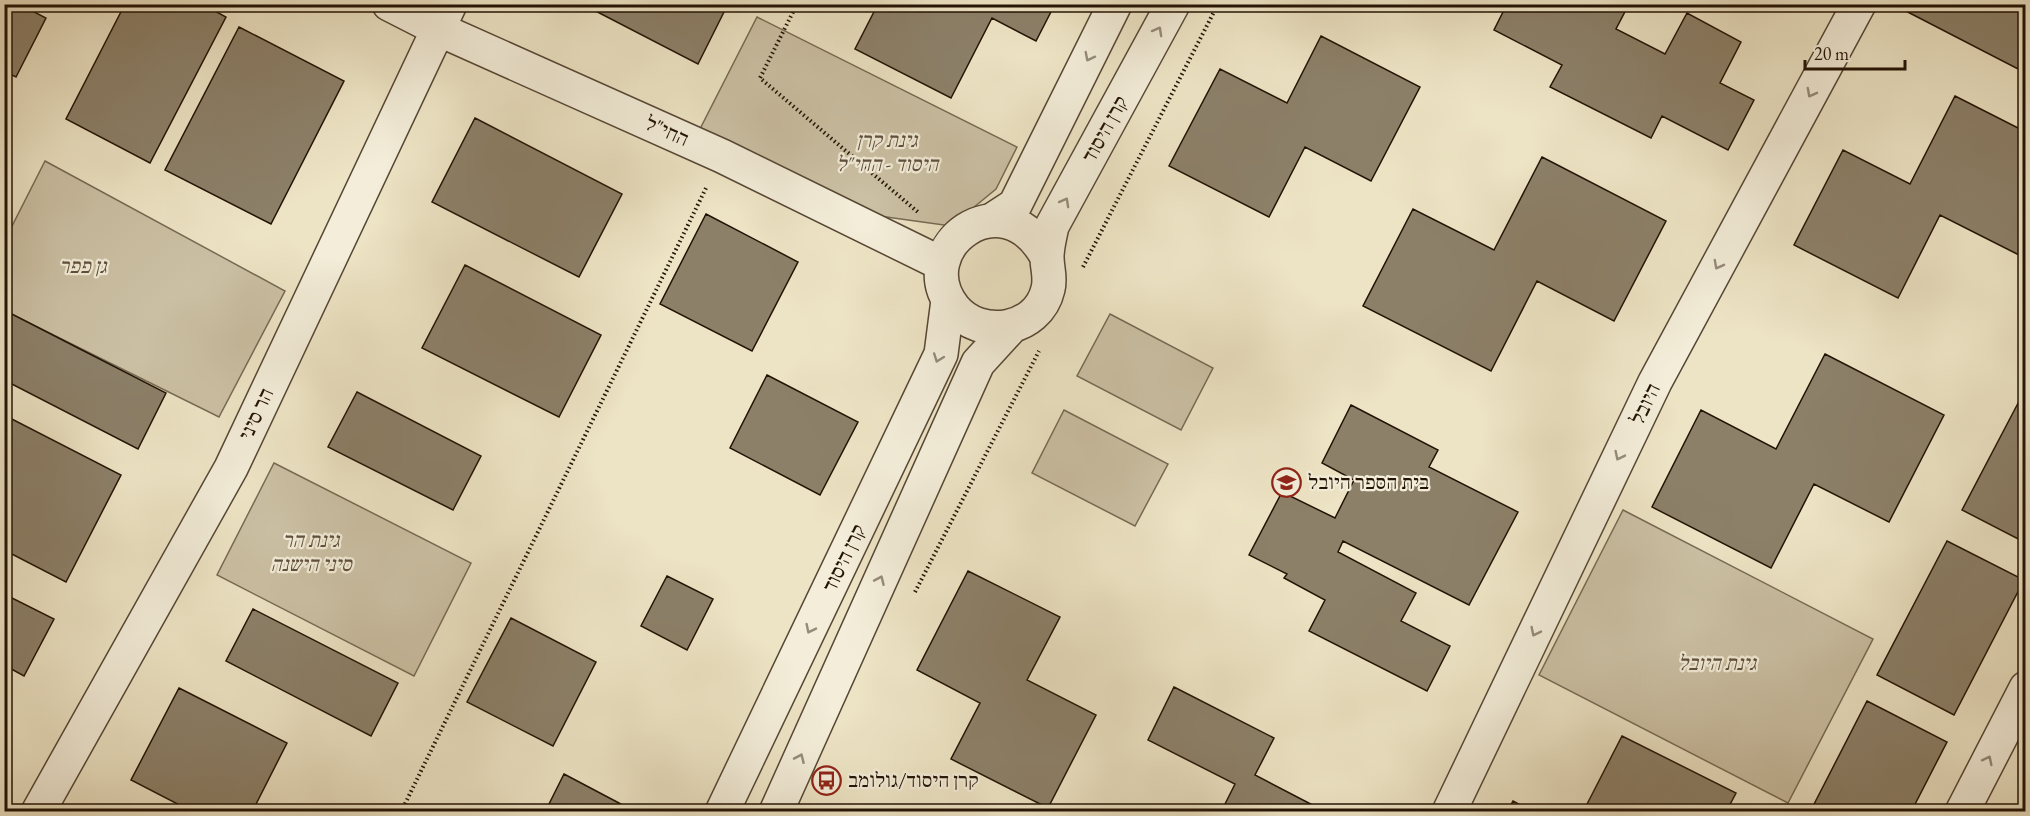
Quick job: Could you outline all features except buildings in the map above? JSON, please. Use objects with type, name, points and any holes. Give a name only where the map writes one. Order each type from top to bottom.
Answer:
[{"type":"street","name":"החי\"ל","points":[[389,4],[444,17],[933,260]]},
{"type":"street","points":[[992,220],[1010,222],[1026,230],[1039,242],[1047,257],[1050,274],[1048,291],[1040,307],[1027,319],[1012,326],[993,329],[975,325],[959,315],[948,300],[933,260],[961,233],[976,224],[992,220],[1015,205],[1115,4]]},
{"type":"street","name":"קרן היסוד","points":[[1047,257],[1052,226],[1173,4]]},
{"type":"street","name":"היובל","points":[[1449,812],[1655,382],[1859,4]]},
{"type":"street","name":"הר סיני","points":[[38,812],[231,468],[444,17]]},
{"type":"street","name":"קרן היסוד","points":[[722,812],[941,354],[948,300]]},
{"type":"street","name":"קרן היסוד","points":[[776,812],[978,363],[1012,326]]},
{"type":"street","points":[[1962,812],[2025,688]]},
{"type":"path","points":[[796,4],[760,78],[929,221],[933,260]]},
{"type":"path","points":[[1081,270],[1218,4]]},
{"type":"path","points":[[401,812],[722,156]]},
{"type":"path","points":[[911,599],[1043,344]]},
{"type":"green space","name":"גינת קרן היסוד - החי\"ל","points":[[757,17],[1017,147],[996,189],[951,226],[872,215],[700,129]]},
{"type":"green space","name":"גן פפר","points":[[45,161],[285,291],[219,417],[5,311],[4,242]]},
{"type":"green space","points":[[1110,314],[1213,368],[1181,430],[1077,376]]},
{"type":"green space","points":[[1064,410],[1168,464],[1135,526],[1032,473]]},
{"type":"green space","name":"גינת הר סיני הישנה","points":[[274,463],[471,563],[414,676],[217,575]]},
{"type":"green space","name":"גינת היובל","points":[[1623,510],[1873,639],[1788,803],[1539,675]]},
{"type":"place","name":"בית הספר היובל","points":[[1287,482]]},
{"type":"place","name":"קרן היסוד/גולומב","points":[[827,780]]}]
